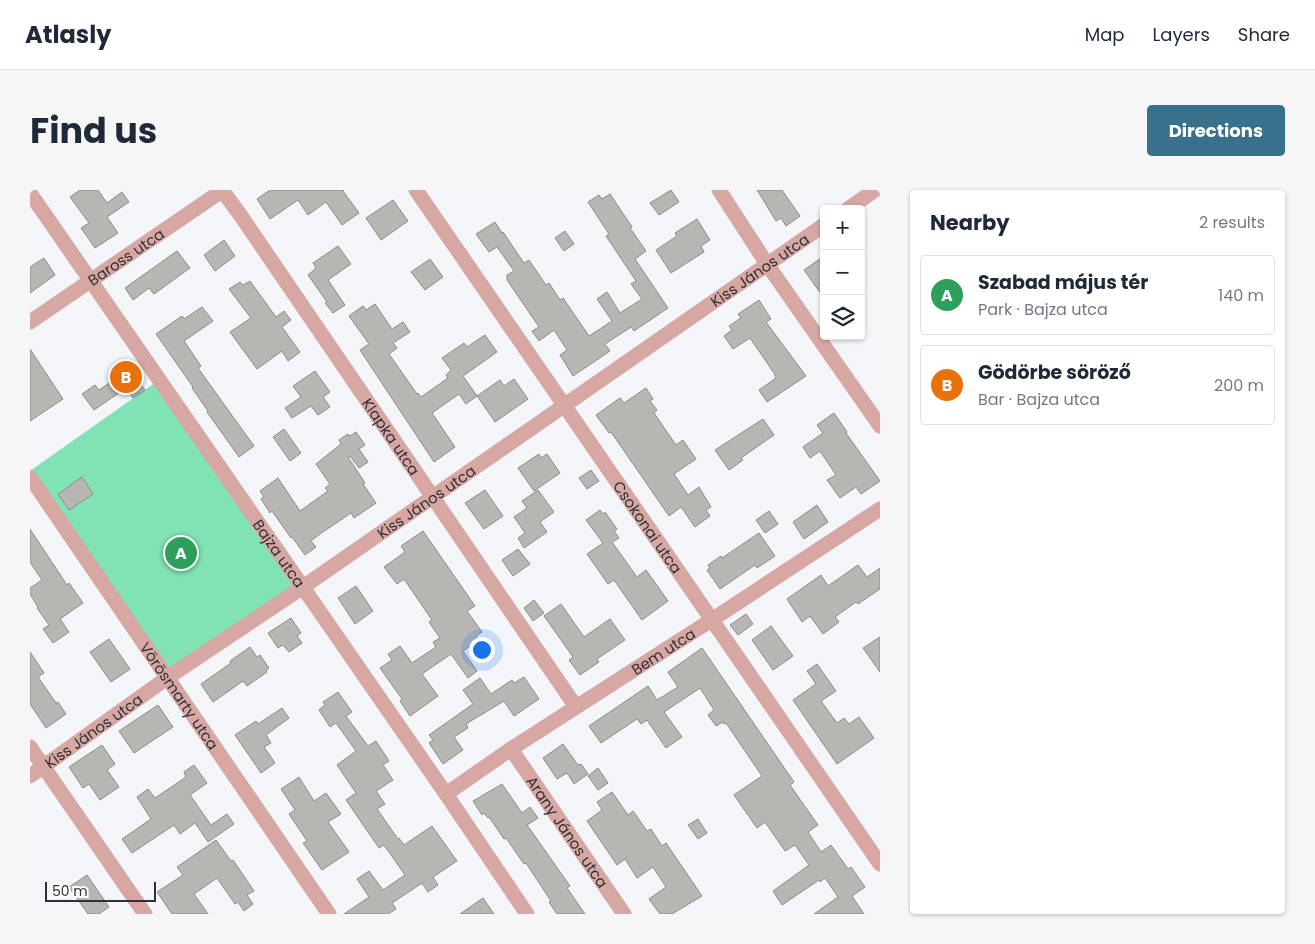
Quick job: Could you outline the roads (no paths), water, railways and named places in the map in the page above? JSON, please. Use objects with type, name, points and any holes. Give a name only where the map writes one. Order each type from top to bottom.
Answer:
[{"type":"street","name":"Baross utca","points":[[30,322],[91,282],[222,190]]},
{"type":"street","name":"Klapka utca","points":[[222,190],[576,707]]},
{"type":"street","name":"Csokonai utca","points":[[416,190],[880,864]]},
{"type":"street","points":[[718,190],[880,426]]},
{"type":"street","points":[[854,205],[875,190]]},
{"type":"street","name":"Bajza utca","points":[[30,193],[527,914]]},
{"type":"street","name":"Kiss János utca","points":[[30,776],[167,678],[303,587],[820,228]]},
{"type":"street","name":"Vörösmarty utca","points":[[30,477],[329,914]]},
{"type":"street","name":"Bem utca","points":[[446,794],[511,749],[880,509]]},
{"type":"street","points":[[30,748],[145,914]]},
{"type":"street","name":"Arany János utca","points":[[511,749],[624,914]]},
{"type":"place","name":"Gödörbe söröző","points":[[126,377]]},
{"type":"place","name":"Szabad május tér","points":[[181,553]]}]
